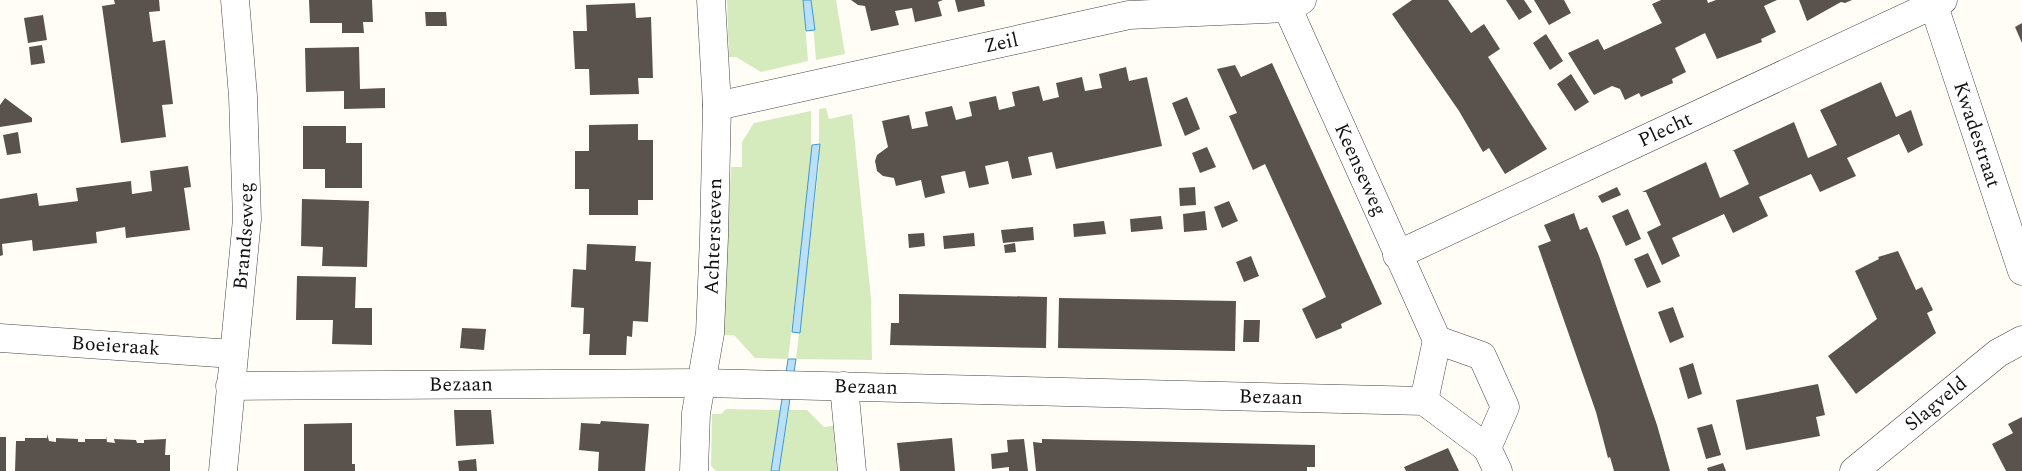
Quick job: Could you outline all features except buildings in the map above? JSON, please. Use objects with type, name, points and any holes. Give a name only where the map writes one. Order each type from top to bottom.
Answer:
[{"type":"street","name":"Brandseweg","points":[[222,471],[247,219],[243,96],[235,0]]},
{"type":"street","name":"Achtersteven","points":[[694,471],[696,413],[710,333],[717,106],[711,0]]},
{"type":"street","name":"Plecht","points":[[1397,255],[1936,1]]},
{"type":"street","name":"Kwadestraat","points":[[1936,1],[2022,271]]},
{"type":"street","name":"Zeil","points":[[717,106],[1129,15],[1291,3]]},
{"type":"street","name":"Keenseweg","points":[[1291,3],[1397,255],[1436,340]]},
{"type":"street","name":"Boeieraak","points":[[0,338],[233,354]]},
{"type":"street","points":[[1436,340],[1482,356],[1505,407],[1492,460],[1424,401],[1436,340]]},
{"type":"street","name":"Slagveld","points":[[1854,471],[1998,353],[2022,340]]},
{"type":"street","name":"Bezaan","points":[[230,386],[702,383],[1424,401]]},
{"type":"street","points":[[844,386],[852,471]]},
{"type":"green space","points":[[727,0],[803,0],[808,61],[761,72],[736,57],[729,57]]},
{"type":"green space","points":[[811,0],[836,0],[845,54],[816,60]]},
{"type":"green space","points":[[826,108],[829,119],[852,114],[871,299],[872,360],[796,359],[819,165],[819,109]]},
{"type":"green space","points":[[811,111],[811,166],[788,359],[755,358],[734,335],[723,335],[731,167],[742,167],[742,142],[754,123]]},
{"type":"green space","points":[[726,409],[781,410],[771,471],[716,471],[711,466],[712,414],[721,414]]},
{"type":"green space","points":[[789,410],[807,410],[824,427],[833,426],[837,471],[779,471]]},
{"type":"water","points":[[803,0],[811,0],[815,30],[806,31]]},
{"type":"water","points":[[820,144],[800,333],[792,332],[812,145]]},
{"type":"water","points":[[788,359],[796,359],[779,471],[771,471]]}]
